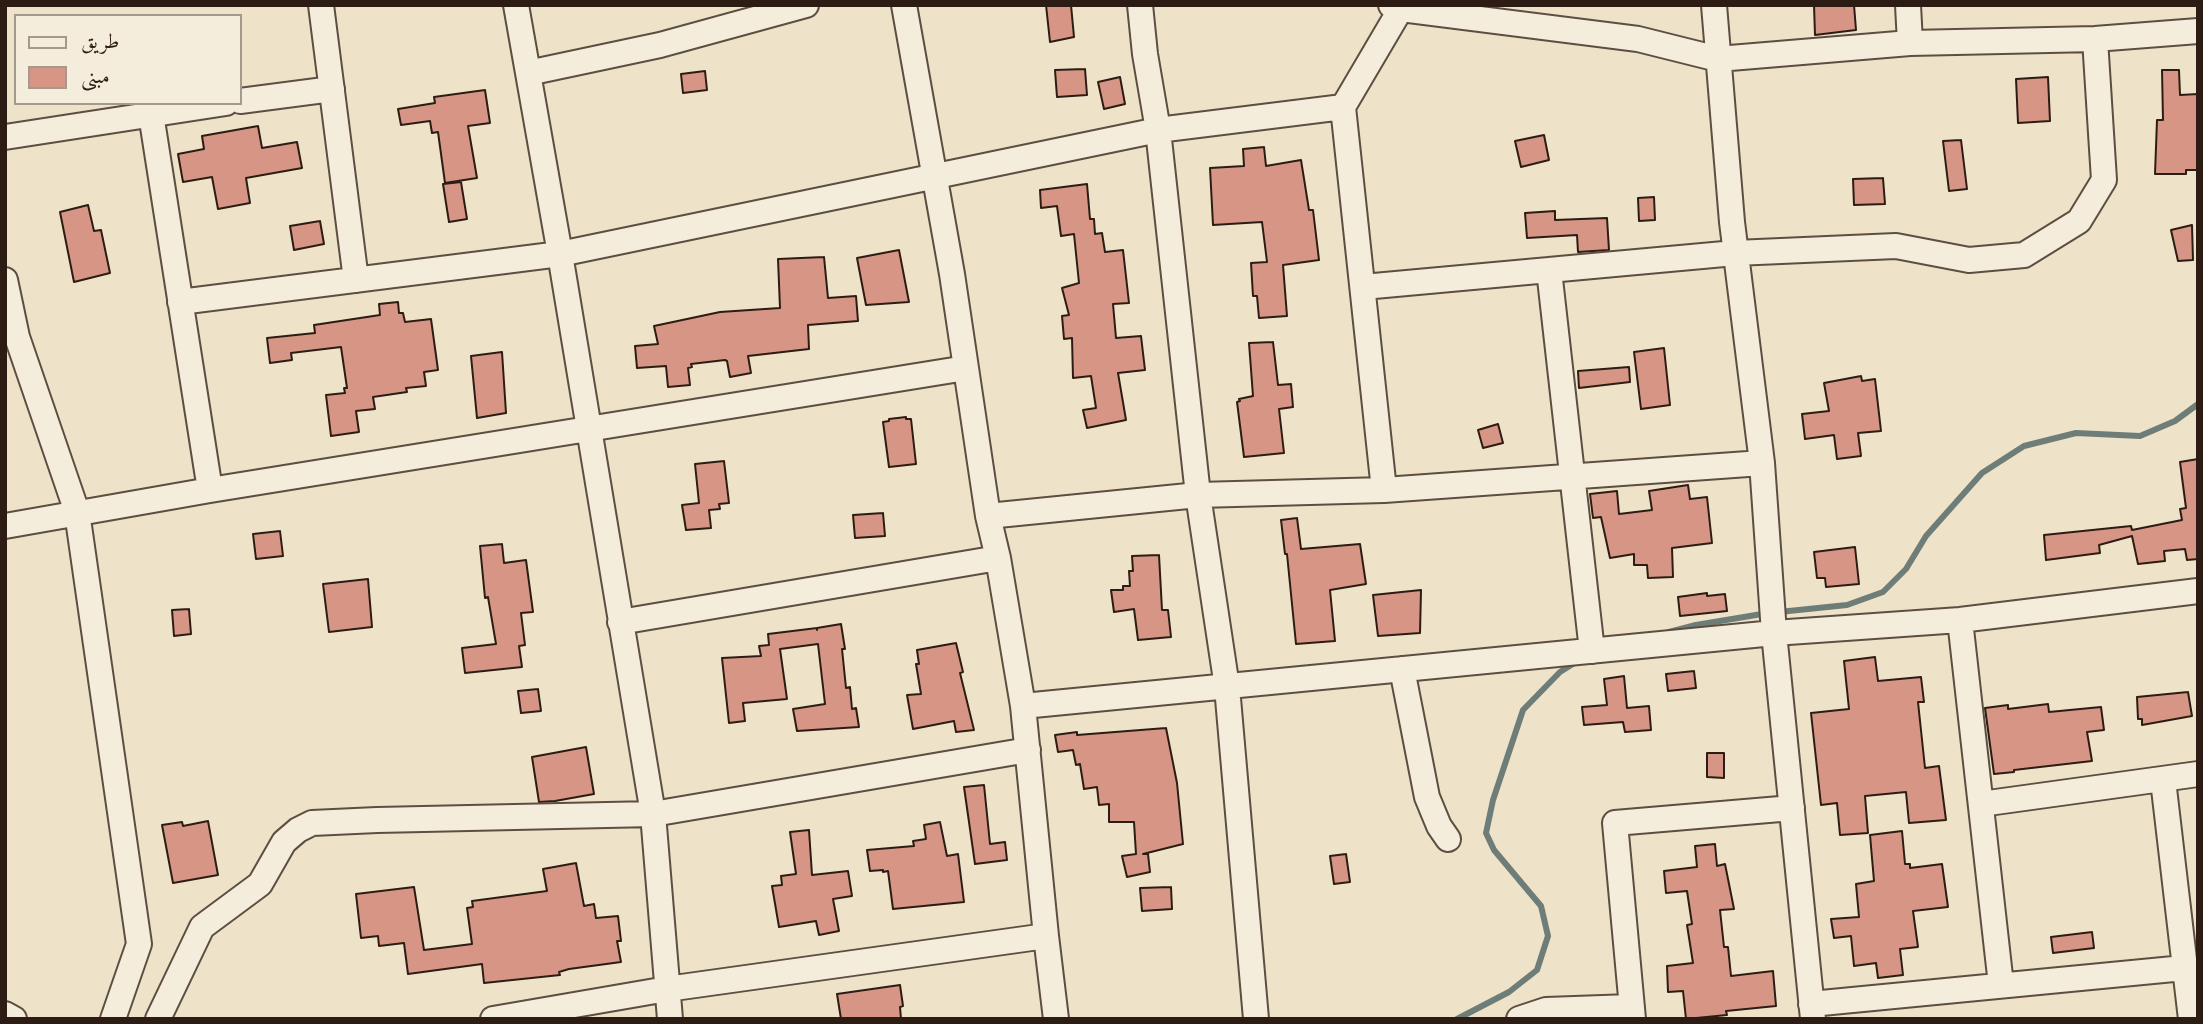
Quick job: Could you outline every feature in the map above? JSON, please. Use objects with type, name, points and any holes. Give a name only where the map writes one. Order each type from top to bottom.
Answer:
[{"type":"street","points":[[321,5],[356,280]]},
{"type":"street","points":[[516,5],[653,814],[670,1019]]},
{"type":"street","points":[[528,74],[660,45],[806,5]]},
{"type":"street","points":[[904,5],[952,274],[988,516],[998,558],[1023,706],[1056,1019]]},
{"type":"street","points":[[1140,5],[1144,54],[1158,130],[1198,495],[1227,687],[1256,1019]]},
{"type":"street","points":[[1714,5],[1735,253],[1762,463],[1774,633],[1812,1012],[2001,985],[2184,968]]},
{"type":"street","points":[[1908,5],[1910,43]]},
{"type":"street","points":[[1384,490],[1343,107],[1398,6],[1638,38],[1718,60],[1910,43],[2095,38],[2198,31]]},
{"type":"street","points":[[1363,287],[1735,253],[1896,246],[1969,260],[2024,255],[2079,221],[2104,180],[2095,38]]},
{"type":"street","points":[[242,101],[332,89]]},
{"type":"street","points":[[5,137],[212,105]]},
{"type":"street","points":[[180,302],[560,254],[1158,130],[1343,107]]},
{"type":"street","points":[[151,114],[210,490]]},
{"type":"street","points":[[1549,270],[1592,651]]},
{"type":"street","points":[[5,280],[11,338],[77,512],[139,944],[113,1019]]},
{"type":"street","points":[[5,526],[210,490],[966,368]]},
{"type":"street","points":[[988,516],[1198,495],[1384,490],[1762,463]]},
{"type":"street","points":[[620,622],[998,558]]},
{"type":"street","points":[[1023,706],[1774,633],[1960,620],[2198,591]]},
{"type":"street","points":[[1960,620],[2001,985]]},
{"type":"street","points":[[1402,669],[1427,797],[1439,826],[1448,839]]},
{"type":"street","points":[[158,1019],[202,926],[260,884],[284,842],[312,823],[653,814],[1028,750]]},
{"type":"street","points":[[1981,804],[2198,774]]},
{"type":"street","points":[[2163,780],[2191,1019]]},
{"type":"street","points":[[1519,1019],[1546,1010],[1632,1013],[1615,823],[1792,808]]},
{"type":"street","points":[[493,1019],[667,989],[1046,936]]},
{"type":"street","points":[[5,1014],[14,1019]]},
{"type":"building","points":[[1046,5],[1071,5],[1074,37],[1050,42]]},
{"type":"building","points":[[1814,5],[1854,5],[1856,30],[1815,35]]},
{"type":"building","points":[[1085,69],[1087,95],[1057,97],[1055,70]]},
{"type":"building","points":[[2162,70],[2179,70],[2180,95],[2198,94],[2198,170],[2186,170],[2186,174],[2155,174],[2157,120],[2163,120]]},
{"type":"building","points":[[705,71],[707,90],[683,93],[681,74]]},
{"type":"building","points":[[1120,77],[1125,104],[1104,109],[1098,82]]},
{"type":"building","points":[[2048,77],[2050,121],[2018,123],[2016,79]]},
{"type":"building","points":[[485,90],[490,123],[468,126],[477,178],[445,183],[438,132],[432,133],[430,121],[401,125],[398,109],[435,103],[434,97]]},
{"type":"building","points":[[258,126],[262,148],[297,142],[302,168],[246,178],[250,203],[218,209],[212,177],[183,182],[178,154],[204,149],[202,136]]},
{"type":"building","points":[[1544,135],[1549,160],[1521,167],[1515,141]]},
{"type":"building","points":[[1961,140],[1967,189],[1949,191],[1943,141]]},
{"type":"building","points":[[1264,147],[1266,166],[1301,160],[1309,210],[1313,210],[1319,260],[1283,265],[1287,316],[1259,318],[1257,296],[1253,296],[1251,263],[1267,262],[1262,222],[1213,225],[1210,168],[1244,166],[1243,149]]},
{"type":"building","points":[[1883,178],[1885,204],[1854,205],[1853,179]]},
{"type":"building","points":[[461,182],[467,219],[449,222],[443,184]]},
{"type":"building","points":[[1087,184],[1090,219],[1094,219],[1095,234],[1102,233],[1105,252],[1123,250],[1129,303],[1113,304],[1116,338],[1141,336],[1145,370],[1118,373],[1126,420],[1087,428],[1083,410],[1096,408],[1091,376],[1073,378],[1072,338],[1064,339],[1062,316],[1069,315],[1062,288],[1079,283],[1074,234],[1061,236],[1057,206],[1041,208],[1040,190]]},
{"type":"building","points":[[1654,197],[1655,220],[1639,221],[1638,198]]},
{"type":"building","points":[[88,205],[94,231],[101,230],[110,273],[74,282],[60,212]]},
{"type":"building","points":[[1555,211],[1555,220],[1607,218],[1609,250],[1578,252],[1577,235],[1527,238],[1525,213]]},
{"type":"building","points":[[320,221],[324,244],[294,250],[290,226]]},
{"type":"building","points":[[2192,225],[2193,260],[2178,261],[2171,230]]},
{"type":"building","points":[[899,250],[909,302],[866,305],[857,258]]},
{"type":"building","points":[[824,257],[828,298],[856,296],[858,321],[808,325],[809,349],[748,356],[751,373],[730,377],[725,360],[691,364],[692,367],[688,368],[690,385],[668,387],[666,366],[637,368],[635,346],[658,344],[654,326],[720,312],[780,308],[778,259]]},
{"type":"building","points":[[398,302],[399,313],[403,313],[405,322],[431,319],[438,370],[424,372],[426,386],[406,388],[407,392],[373,397],[375,409],[356,411],[359,432],[331,436],[326,395],[345,393],[344,388],[347,388],[341,347],[291,353],[292,360],[270,363],[267,338],[315,333],[314,325],[380,315],[379,304]]},
{"type":"building","points":[[1273,342],[1278,385],[1291,384],[1293,407],[1279,409],[1284,453],[1244,457],[1237,402],[1239,399],[1253,396],[1249,343]]},
{"type":"building","points":[[1664,348],[1670,405],[1641,409],[1634,352]]},
{"type":"building","points":[[502,352],[506,413],[477,418],[471,356]]},
{"type":"building","points":[[1629,367],[1630,382],[1579,388],[1578,371]]},
{"type":"building","points":[[1861,376],[1862,381],[1875,379],[1881,431],[1858,433],[1861,456],[1837,459],[1834,435],[1805,439],[1802,414],[1829,411],[1824,383]]},
{"type":"building","points":[[906,417],[911,419],[916,464],[889,467],[883,422]]},
{"type":"building","points":[[1498,424],[1503,443],[1483,448],[1478,430]]},
{"type":"building","points":[[2198,459],[2198,559],[2187,560],[2185,549],[2164,551],[2165,561],[2138,564],[2132,536],[2099,545],[2100,553],[2046,560],[2044,535],[2131,526],[2132,530],[2182,520],[2180,509],[2186,508],[2180,462]]},
{"type":"building","points":[[724,461],[729,503],[719,504],[720,509],[709,510],[711,528],[686,530],[682,505],[699,503],[695,464]]},
{"type":"building","points":[[1688,485],[1690,499],[1707,497],[1712,543],[1672,548],[1673,577],[1648,578],[1647,565],[1634,565],[1634,554],[1610,558],[1601,517],[1593,518],[1590,494],[1617,491],[1619,514],[1652,510],[1649,491]]},
{"type":"building","points":[[883,513],[885,536],[855,538],[853,515]]},
{"type":"building","points":[[1297,518],[1301,549],[1360,544],[1366,584],[1330,590],[1335,641],[1296,644],[1281,520]]},
{"type":"building","points":[[280,531],[283,556],[256,559],[253,534]]},
{"type":"building","points":[[502,544],[504,563],[526,560],[533,612],[521,613],[525,645],[519,646],[522,667],[465,673],[462,648],[496,644],[488,597],[485,598],[480,546]]},
{"type":"building","points":[[1855,547],[1859,584],[1826,587],[1825,578],[1817,578],[1814,552]]},
{"type":"building","points":[[1159,555],[1162,610],[1168,610],[1171,637],[1138,640],[1134,609],[1114,612],[1111,590],[1123,590],[1123,586],[1130,586],[1132,556]]},
{"type":"building","points":[[368,579],[372,627],[329,632],[323,584]]},
{"type":"building","points":[[1421,590],[1420,633],[1378,636],[1373,595]]},
{"type":"building","points":[[1707,593],[1707,596],[1725,594],[1727,611],[1680,616],[1678,597]]},
{"type":"building","points":[[189,609],[191,634],[174,636],[172,610]]},
{"type":"building","points":[[841,624],[846,688],[850,687],[852,709],[856,708],[859,727],[797,731],[793,709],[825,704],[818,644],[780,649],[787,699],[743,703],[745,721],[729,723],[722,658],[761,656],[759,646],[769,645],[768,634]]},
{"type":"building","points":[[956,643],[963,672],[960,673],[974,730],[956,732],[954,721],[913,729],[907,695],[921,694],[916,664],[919,664],[917,650]]},
{"type":"building","points":[[1875,657],[1878,681],[1921,677],[1924,702],[1918,702],[1925,768],[1939,766],[1946,820],[1909,823],[1906,792],[1865,796],[1868,833],[1840,835],[1837,803],[1821,805],[1811,713],[1849,709],[1844,661]]},
{"type":"building","points":[[1694,671],[1696,688],[1668,691],[1666,674]]},
{"type":"building","points":[[1624,676],[1627,708],[1649,706],[1651,730],[1625,732],[1623,722],[1584,725],[1582,707],[1607,705],[1604,679]]},
{"type":"building","points":[[538,689],[541,711],[521,713],[518,691]]},
{"type":"building","points":[[2188,692],[2192,716],[2142,725],[2142,719],[2138,719],[2137,697]]},
{"type":"building","points":[[2048,704],[2049,712],[2101,707],[2104,730],[2087,732],[2092,761],[1994,774],[1985,708],[2008,705],[2008,709]]},
{"type":"building","points":[[1166,728],[1177,783],[1183,844],[1143,854],[1148,854],[1150,872],[1127,877],[1122,856],[1136,854],[1134,822],[1109,822],[1109,804],[1099,805],[1097,787],[1084,789],[1080,764],[1076,765],[1073,750],[1058,752],[1055,735]]},
{"type":"building","points":[[586,747],[594,794],[539,802],[532,757]]},
{"type":"building","points":[[1707,753],[1724,753],[1724,778],[1707,777]]},
{"type":"building","points":[[984,785],[990,844],[1005,842],[1007,860],[975,864],[964,787]]},
{"type":"building","points":[[208,821],[218,875],[173,883],[162,825],[182,822],[183,826]]},
{"type":"building","points":[[940,822],[947,856],[958,854],[964,902],[893,909],[888,871],[870,871],[867,850],[914,846],[913,841],[926,839],[924,825]]},
{"type":"building","points":[[809,830],[812,875],[848,871],[852,896],[833,899],[839,931],[819,935],[816,921],[779,927],[772,886],[782,885],[781,876],[796,874],[790,832]]},
{"type":"building","points":[[1902,831],[1905,864],[1910,864],[1910,868],[1942,864],[1948,907],[1913,911],[1918,947],[1900,949],[1903,975],[1878,978],[1876,963],[1854,966],[1851,936],[1834,938],[1831,919],[1859,917],[1856,884],[1874,881],[1870,835]]},
{"type":"building","points":[[1715,844],[1717,866],[1725,864],[1734,909],[1720,910],[1724,947],[1728,947],[1731,976],[1773,971],[1776,1006],[1726,1011],[1727,1015],[1686,1019],[1683,991],[1668,992],[1667,966],[1693,963],[1687,925],[1692,924],[1687,891],[1666,893],[1664,871],[1697,867],[1695,846]]},
{"type":"building","points":[[1346,854],[1350,882],[1334,884],[1330,856]]},
{"type":"building","points":[[576,863],[584,906],[594,904],[596,918],[618,916],[621,941],[617,941],[621,962],[569,969],[559,972],[560,975],[484,983],[482,964],[408,974],[404,943],[379,946],[378,936],[361,938],[356,894],[414,887],[424,950],[472,944],[467,908],[473,907],[472,901],[547,891],[543,869]]},
{"type":"building","points":[[1171,887],[1172,909],[1142,911],[1140,888]]},
{"type":"building","points":[[2092,932],[2094,948],[2053,953],[2051,937]]},
{"type":"building","points":[[900,985],[903,1006],[900,1007],[901,1019],[841,1019],[837,994]]},
{"type":"waterway","points":[[1779,612],[1847,605],[1883,592],[1906,569],[1926,536],[1982,473],[2024,446],[2076,433],[2140,436],[2175,421],[2198,404]]},
{"type":"waterway","points":[[1669,632],[1768,613]]},
{"type":"waterway","points":[[1457,1019],[1509,992],[1537,970],[1548,936],[1541,906],[1494,850],[1486,833],[1493,800],[1523,710],[1560,672],[1576,662]]}]
